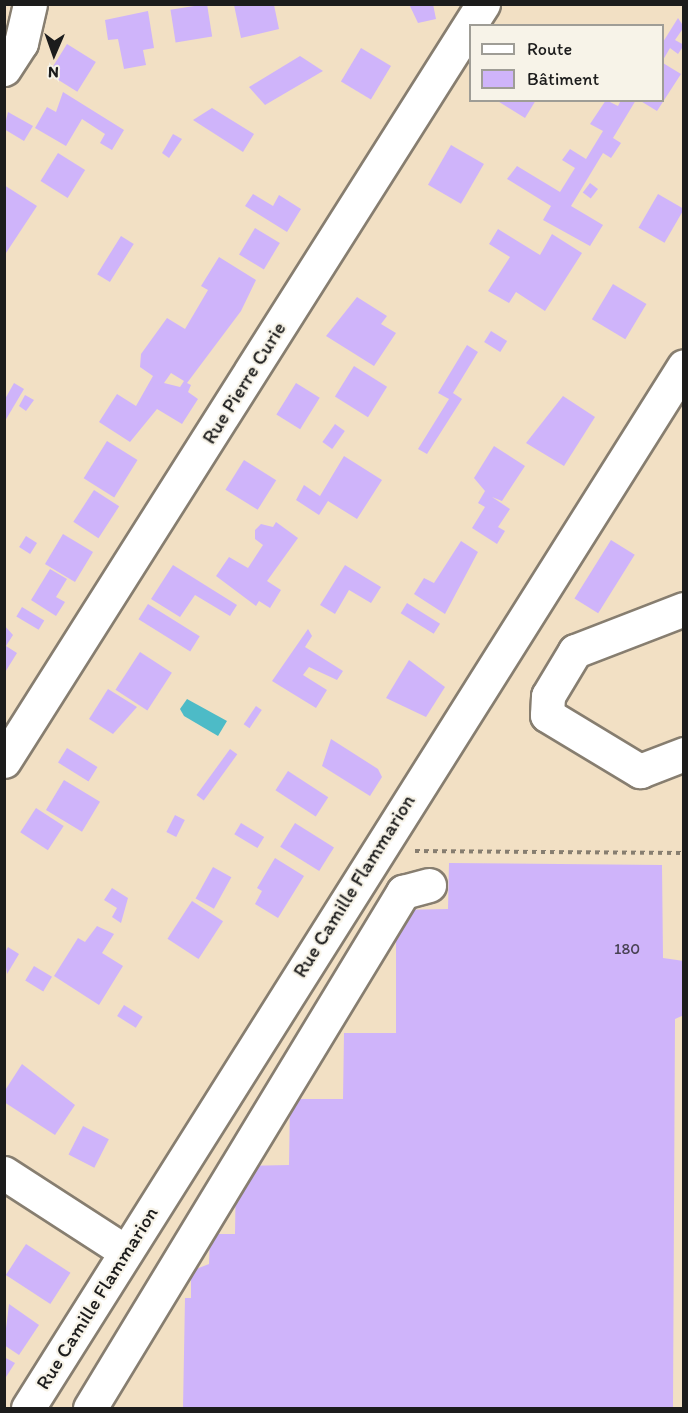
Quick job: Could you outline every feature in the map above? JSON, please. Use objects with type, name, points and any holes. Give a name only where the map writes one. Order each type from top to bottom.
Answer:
[{"type":"street","points":[[4,69],[21,43],[30,4]]},
{"type":"street","name":"Rue Pierre Curie","points":[[470,24],[483,4]]},
{"type":"street","name":"Rue Pierre Curie","points":[[4,761],[469,26]]},
{"type":"street","name":"Rue Camille Flammarion","points":[[28,1408],[375,851],[684,366]]},
{"type":"street","points":[[684,609],[576,651],[548,696],[547,715],[640,771],[684,754]]},
{"type":"street","points":[[90,1408],[403,892],[429,885]]},
{"type":"street","points":[[4,1173],[126,1252]]},
{"type":"path","points":[[375,851],[684,853]]},
{"type":"water","points":[[187,699],[227,721],[218,736],[184,716],[180,709]]},
{"type":"building","points":[[207,4],[212,37],[176,42],[170,10]]},
{"type":"building","points":[[409,4],[433,4],[436,19],[418,23]]},
{"type":"building","points":[[234,5],[274,5],[279,29],[241,38]]},
{"type":"building","points":[[148,11],[154,48],[143,50],[146,65],[124,69],[118,39],[108,40],[105,20]]},
{"type":"building","points":[[678,18],[684,27],[675,40],[684,45],[678,54],[670,48],[664,58],[664,40]]},
{"type":"building","points":[[67,44],[96,62],[77,92],[48,74]]},
{"type":"building","points":[[361,48],[391,66],[371,99],[341,81]]},
{"type":"building","points":[[300,56],[323,71],[265,105],[249,87]]},
{"type":"building","points":[[664,64],[681,74],[664,100]]},
{"type":"building","points":[[63,92],[124,130],[112,150],[100,143],[105,134],[82,119],[66,146],[35,128],[47,107],[56,112]]},
{"type":"building","points":[[499,102],[535,102],[525,118]]},
{"type":"building","points":[[605,102],[618,106],[620,102],[635,102],[613,138],[621,143],[611,158],[603,153],[571,206],[603,225],[590,246],[543,220],[551,206],[507,179],[517,166],[560,192],[575,168],[562,160],[570,149],[586,159],[603,131],[590,124]]},
{"type":"building","points":[[642,102],[663,102],[657,111]]},
{"type":"building","points":[[212,108],[254,134],[243,152],[193,120]]},
{"type":"building","points":[[8,112],[33,126],[24,141],[4,129]]},
{"type":"building","points":[[173,134],[182,139],[169,158],[162,153]]},
{"type":"building","points":[[451,145],[484,164],[461,204],[428,185]]},
{"type":"building","points":[[58,153],[85,170],[68,198],[41,181]]},
{"type":"building","points":[[590,183],[598,189],[591,199],[583,193]]},
{"type":"building","points":[[4,185],[37,206],[4,256]]},
{"type":"building","points":[[253,194],[273,206],[279,195],[301,209],[287,232],[245,206]]},
{"type":"building","points":[[658,194],[684,209],[664,243],[638,228]]},
{"type":"building","points":[[255,228],[280,243],[264,270],[239,255]]},
{"type":"building","points":[[498,229],[540,255],[552,234],[582,253],[545,311],[516,292],[509,303],[488,291],[510,257],[489,244]]},
{"type":"building","points":[[121,236],[134,244],[110,282],[97,274]]},
{"type":"building","points":[[219,257],[256,280],[241,311],[187,383],[191,385],[188,392],[198,399],[182,424],[157,409],[130,442],[99,422],[117,394],[136,406],[153,376],[140,367],[141,354],[167,318],[185,329],[208,290],[201,286]],"holes":[[[171,373],[184,381],[180,387],[164,383]]]},
{"type":"building","points":[[613,284],[646,304],[625,339],[592,319]]},
{"type":"building","points":[[357,297],[387,316],[381,324],[396,333],[374,366],[326,336]]},
{"type":"building","points":[[491,331],[507,341],[500,352],[484,342]]},
{"type":"building","points":[[467,345],[478,352],[453,393],[462,399],[427,454],[418,449],[449,399],[438,393]]},
{"type":"building","points":[[354,366],[387,387],[368,417],[335,397]]},
{"type":"building","points":[[14,383],[24,389],[5,421],[5,399]]},
{"type":"building","points":[[296,383],[320,398],[300,429],[276,414]]},
{"type":"building","points":[[25,395],[34,400],[26,411],[19,406]]},
{"type":"building","points":[[563,396],[595,417],[564,466],[526,443]]},
{"type":"building","points":[[335,424],[345,431],[332,449],[322,442]]},
{"type":"building","points":[[107,441],[138,460],[114,497],[84,478]]},
{"type":"building","points":[[494,446],[525,466],[502,501],[492,497],[510,509],[498,527],[505,531],[497,544],[472,528],[485,507],[478,503],[485,491],[474,478]]},
{"type":"building","points":[[344,456],[382,480],[357,519],[328,501],[319,515],[296,500],[304,485],[320,496]]},
{"type":"building","points":[[244,460],[276,480],[258,510],[225,490]]},
{"type":"building","points":[[94,490],[119,506],[98,538],[73,522]]},
{"type":"building","points":[[276,522],[298,538],[267,581],[281,590],[270,608],[259,601],[256,606],[216,576],[229,557],[248,568],[263,545],[255,539],[255,530],[261,524],[273,527]]},
{"type":"building","points":[[63,534],[93,552],[75,582],[45,564]]},
{"type":"building","points":[[26,536],[37,543],[30,554],[19,547]]},
{"type":"building","points":[[611,540],[635,555],[598,613],[574,599]]},
{"type":"building","points":[[461,541],[478,552],[445,614],[414,594],[424,578],[434,583]]},
{"type":"building","points":[[173,565],[237,605],[230,616],[195,595],[180,617],[151,599]]},
{"type":"building","points":[[345,565],[381,587],[371,603],[349,590],[335,614],[320,605]]},
{"type":"building","points":[[50,569],[67,579],[56,597],[65,602],[56,616],[31,600]]},
{"type":"building","points":[[407,603],[440,624],[434,634],[401,613]]},
{"type":"building","points":[[148,604],[200,636],[190,652],[138,619]]},
{"type":"building","points":[[22,607],[44,620],[39,630],[16,616]]},
{"type":"building","points":[[4,625],[13,635],[6,646],[17,653],[4,674]]},
{"type":"building","points":[[308,629],[312,636],[305,647],[343,671],[337,680],[309,667],[303,675],[327,690],[316,708],[272,681]]},
{"type":"building","points":[[140,652],[172,673],[147,710],[115,690]]},
{"type":"building","points":[[409,660],[445,687],[426,717],[386,698]]},
{"type":"building","points":[[108,689],[137,707],[113,734],[89,719]]},
{"type":"building","points":[[256,706],[262,710],[250,728],[244,724]]},
{"type":"building","points":[[331,739],[378,769],[382,777],[370,796],[322,766]]},
{"type":"building","points":[[67,748],[98,767],[89,781],[58,762]]},
{"type":"building","points":[[230,749],[237,754],[204,800],[196,795]]},
{"type":"building","points":[[288,771],[328,797],[316,816],[275,790]]},
{"type":"building","points":[[64,780],[100,802],[82,832],[46,810]]},
{"type":"building","points":[[36,808],[64,826],[48,850],[20,832]]},
{"type":"building","points":[[175,815],[185,820],[176,837],[166,832]]},
{"type":"building","points":[[241,823],[264,837],[257,848],[234,834]]},
{"type":"building","points":[[295,823],[334,847],[319,871],[280,847]]},
{"type":"building","points":[[275,858],[304,876],[278,918],[255,904],[262,891],[257,888]]},
{"type":"building","points":[[449,863],[662,865],[663,958],[684,961],[684,1015],[675,1019],[673,1408],[183,1408],[185,1298],[191,1298],[191,1271],[209,1264],[210,1234],[235,1234],[236,1166],[289,1165],[290,1099],[343,1099],[344,1033],[396,1033],[396,910],[448,909]]},
{"type":"building","points":[[213,867],[231,877],[214,909],[196,898]]},
{"type":"building","points":[[112,888],[128,898],[121,923],[112,917],[117,908],[104,900]]},
{"type":"building","points":[[192,901],[223,921],[199,959],[167,939]]},
{"type":"building","points":[[97,926],[114,934],[102,953],[123,966],[99,1005],[54,976],[78,938],[85,942]]},
{"type":"building","points":[[8,947],[19,954],[7,974],[4,954]]},
{"type":"building","points":[[34,966],[52,977],[43,991],[25,981]]},
{"type":"building","points":[[124,1005],[143,1017],[136,1028],[117,1016]]},
{"type":"building","points":[[22,1064],[75,1105],[55,1135],[4,1102],[4,1092]]},
{"type":"building","points":[[83,1126],[109,1139],[94,1168],[68,1155]]},
{"type":"building","points":[[26,1244],[70,1273],[50,1304],[6,1275]]},
{"type":"building","points":[[9,1304],[39,1325],[19,1355],[4,1345]]},
{"type":"building","points":[[4,1357],[15,1363],[6,1377],[4,1376]]}]
